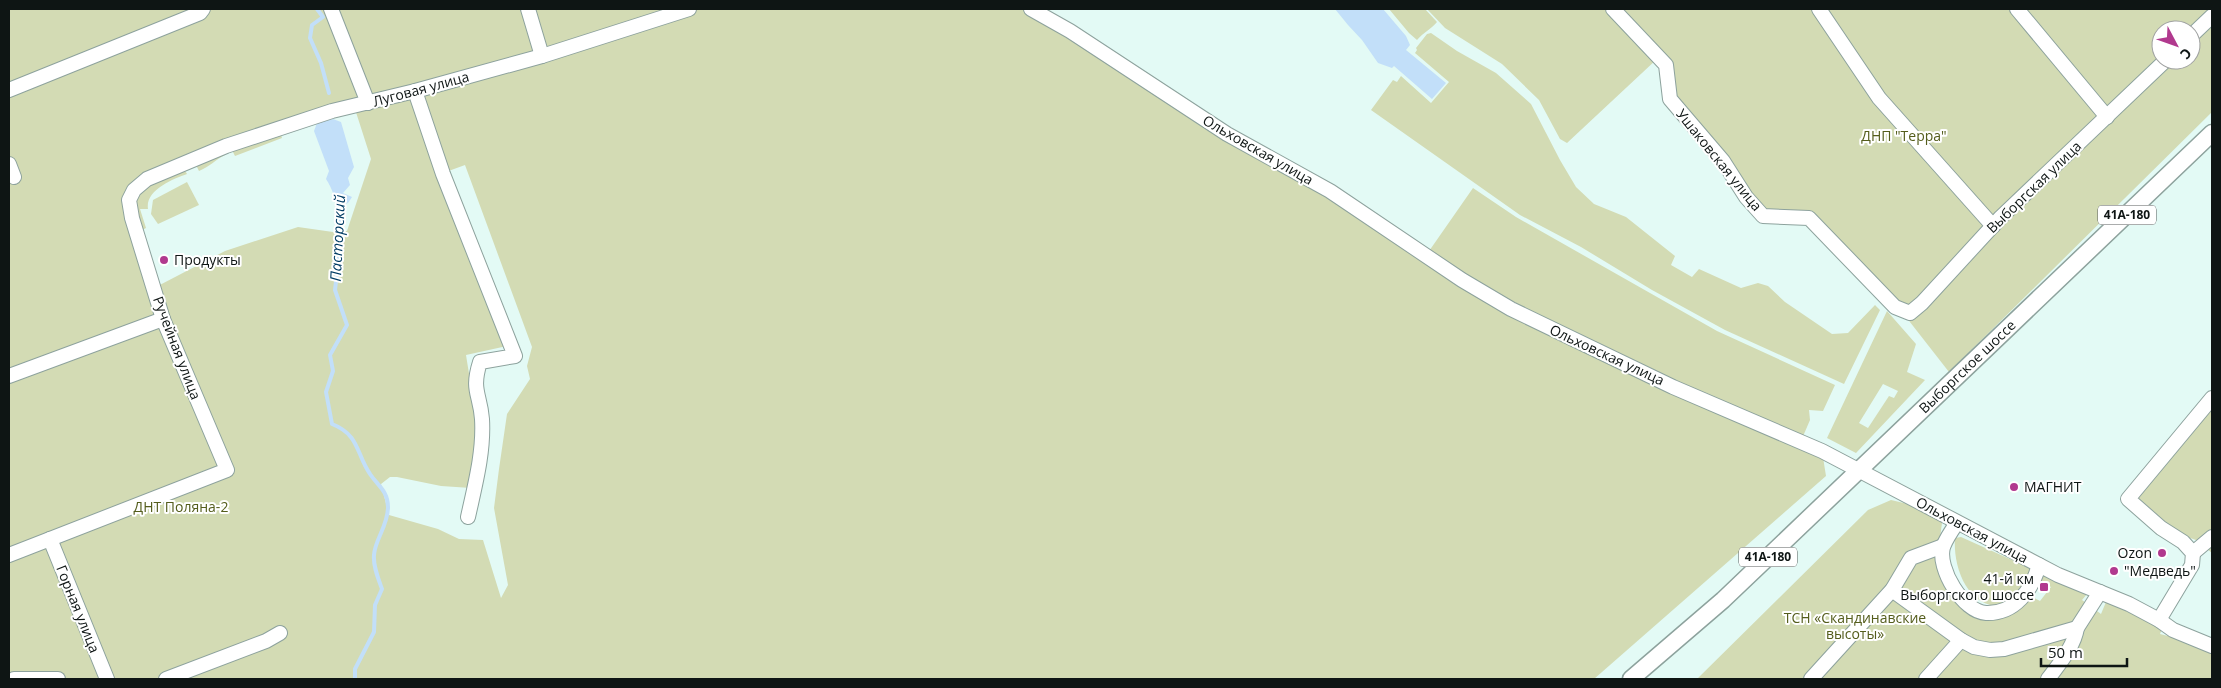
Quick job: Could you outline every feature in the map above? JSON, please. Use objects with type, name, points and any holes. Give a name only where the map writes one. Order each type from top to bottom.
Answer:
[{"type":"main road","name":"Выборгское шоссе","points":[[1631,679],[1722,600],[2212,133]]},
{"type":"main road","name":"Выборгское шоссе","points":[[1648,679],[1722,600]]},
{"type":"street","points":[[331,9],[368,103]]},
{"type":"street","points":[[528,9],[542,56]]},
{"type":"street","name":"Луговая улица","points":[[154,175],[226,146],[332,111],[415,91],[542,56],[689,9]]},
{"type":"street","name":"Ольховская улица","points":[[1031,9],[1070,30],[1227,134],[1330,191],[1462,280],[1511,309],[1635,369],[1801,441],[2058,576],[2100,592],[2159,620],[2175,630],[2212,646]]},
{"type":"street","name":"Ушаковская улица","points":[[1613,9],[1666,65],[1670,99],[1723,161],[1746,197],[1763,216],[1809,218],[1895,306],[1904,310]]},
{"type":"street","points":[[1819,9],[1879,98],[1993,226]]},
{"type":"street","points":[[2017,9],[2107,117]]},
{"type":"street","points":[[9,90],[202,11]]},
{"type":"street","points":[[2201,26],[2212,16]]},
{"type":"street","name":"Выборгская улица","points":[[1904,310],[1910,313],[1922,302],[1993,226],[2156,70]]},
{"type":"street","points":[[415,91],[443,174],[515,356],[480,362],[476,375],[475,389],[482,418],[479,463],[468,517]]},
{"type":"street","name":"Ручейная улица","points":[[50,539],[227,470],[163,319],[132,218],[129,200],[140,184],[154,175]]},
{"type":"street","points":[[9,376],[163,319]]},
{"type":"street","points":[[2193,553],[2183,542],[2161,528],[2128,499],[2212,398]]},
{"type":"street","points":[[1957,523],[1943,546],[1942,558],[1945,568],[1954,587],[1973,606],[1985,613],[2004,610],[2019,602],[2035,581],[2040,565]]},
{"type":"street","points":[[2159,620],[2192,565],[2193,553],[2212,537]]},
{"type":"street","points":[[9,555],[50,539]]},
{"type":"street","name":"Горная улица","points":[[50,539],[107,679]]},
{"type":"street","points":[[1811,679],[1892,590],[1911,558],[1943,546]]},
{"type":"street","points":[[1892,590],[1961,640],[1974,647],[1990,650],[2004,649],[2077,628]]},
{"type":"street","points":[[2048,679],[2065,655],[2076,634],[2077,628],[2100,592]]},
{"type":"street","points":[[166,679],[266,641],[280,633]]},
{"type":"street","points":[[1926,679],[1961,640]]},
{"type":"street","points":[[14,679],[58,679]]},
{"type":"green space","name":"ДНТ Поляна-2","points":[[9,9],[1030,9],[1427,254],[1473,188],[1516,217],[1717,331],[1835,385],[1823,411],[1809,410],[1810,420],[1801,441],[1822,451],[1826,476],[1594,679],[9,679]],"holes":[[[354,106],[371,159],[347,231],[333,232],[298,227],[225,251],[154,288],[136,233],[146,228],[140,209],[148,209],[148,202],[151,196],[161,186],[187,174],[181,164],[193,159],[199,171],[225,155],[221,147],[229,144],[235,156],[282,138],[279,128]],[[465,165],[532,347],[527,366],[530,379],[507,414],[494,508],[508,585],[501,598],[483,540],[459,539],[438,529],[389,515],[381,484],[390,477],[397,477],[441,486],[471,488],[477,423],[466,355],[507,346],[443,173]]]},
{"type":"green space","points":[[1389,9],[1425,9],[1437,22],[1417,40]]},
{"type":"green space","name":"ДНП \"Терра\"","points":[[1427,9],[2212,9],[2212,112],[1949,372],[1899,308],[1809,219],[1763,216],[1670,99],[1657,59],[1567,143],[1560,139],[1539,100],[1502,64],[1445,28]]},
{"type":"green space","points":[[1431,33],[1457,51],[1496,73],[1531,104],[1576,187],[1594,204],[1626,217],[1675,256],[1671,265],[1692,277],[1699,269],[1741,288],[1758,283],[1768,286],[1785,302],[1832,334],[1848,333],[1875,305],[1880,310],[1844,384],[1725,330],[1652,290],[1581,247],[1520,215],[1371,110],[1393,80],[1397,82],[1401,76],[1431,103],[1449,82],[1415,53],[1416,48],[1427,34]]},
{"type":"green space","points":[[187,182],[199,205],[158,224],[151,214],[153,200]]},
{"type":"green space","points":[[1887,311],[1916,344],[1907,372],[1925,380],[1856,453],[1827,438]],"holes":[[[1883,384],[1898,391],[1894,398],[1889,396],[1868,428],[1859,423]]]},
{"type":"green space","points":[[2212,396],[2212,553],[2196,540],[2161,528],[2128,499]]},
{"type":"green space","name":"ТСН «Скандинавские высоты»","points":[[1891,500],[1925,510],[1942,523],[1938,553],[1940,570],[1983,616],[2027,594],[2040,601],[2051,587],[2037,578],[2041,573],[2088,593],[2082,600],[2101,614],[2106,602],[2119,606],[2162,629],[2160,634],[2168,636],[2170,631],[2212,646],[2212,679],[1697,679],[1868,510]]},
{"type":"green space","points":[[1961,537],[2032,569],[2018,600],[1996,606],[1976,598],[1963,581],[1956,559],[1955,538]]},
{"type":"water","points":[[1335,9],[1383,9],[1406,36],[1410,45],[1406,50],[1446,83],[1432,99],[1394,66],[1392,68],[1378,63],[1362,40]]},
{"type":"water","points":[[333,119],[341,122],[354,167],[348,178],[350,185],[343,193],[352,197],[348,203],[342,205],[341,212],[338,211],[334,194],[326,179],[329,171],[314,131],[317,123]]},
{"type":"waterway","name":"Пасторский","points":[[317,9],[323,17],[312,25],[310,38],[321,63],[329,93]]},
{"type":"waterway","name":"Пасторский","points":[[339,207],[338,265],[335,290],[347,325],[330,355],[333,371],[326,392],[332,424],[341,428],[353,439],[365,467],[388,501],[386,520],[374,555],[375,568],[382,589],[375,605],[374,632],[355,669],[355,679]]},
{"type":"place","name":"Продукты","points":[[164,260]]},
{"type":"place","name":"МАГНИТ","points":[[2014,487]]},
{"type":"place","name":"Ozon","points":[[2162,553]]},
{"type":"place","name":"\"Медведь\"","points":[[2114,571]]},
{"type":"place","name":"41-й км Выборгского шоссе","points":[[2044,587]]}]
